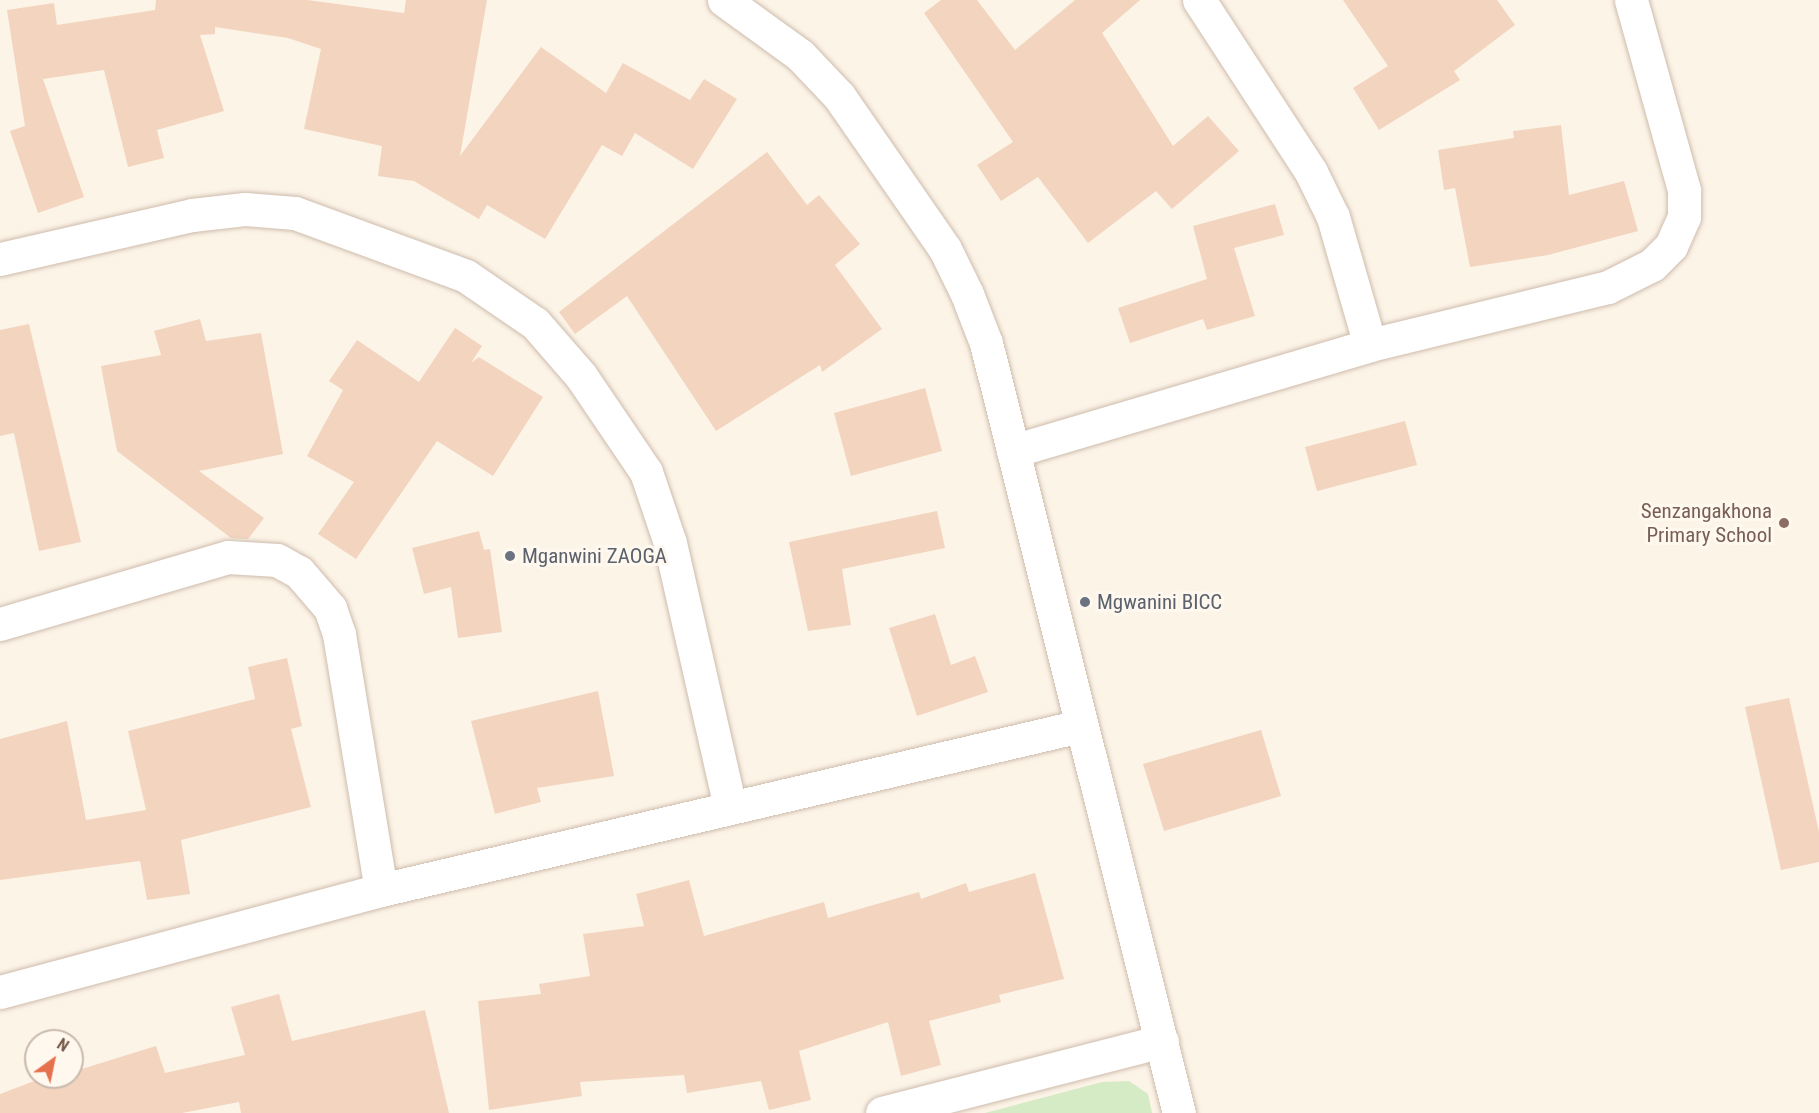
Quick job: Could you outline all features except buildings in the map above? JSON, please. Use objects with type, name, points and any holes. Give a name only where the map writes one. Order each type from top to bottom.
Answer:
[{"type":"street","points":[[724,0],[800,55],[838,96],[945,249],[986,344],[1080,726],[1179,1113]]},
{"type":"street","points":[[1199,0],[1311,172],[1333,217],[1370,345]]},
{"type":"street","points":[[1013,451],[1370,345],[1608,287],[1653,265],[1671,246],[1684,217],[1684,190],[1631,0]]},
{"type":"street","points":[[0,259],[192,215],[245,209],[295,213],[466,276],[535,323],[581,376],[646,472],[670,543],[730,807]]},
{"type":"street","points":[[0,624],[228,557],[277,560],[299,572],[330,608],[339,634],[381,890]]},
{"type":"street","points":[[0,992],[381,890],[1080,726]]},
{"type":"street","points":[[882,1113],[1162,1041]]},
{"type":"green space","points":[[1129,1081],[1148,1094],[1152,1113],[985,1113],[1102,1082]]},
{"type":"place","name":"Senzangakhona Primary School","points":[[1784,523]]},
{"type":"place","name":"Mganwini ZAOGA","points":[[510,556]]},
{"type":"place","name":"Mgwanini BICC","points":[[1085,602]]}]
